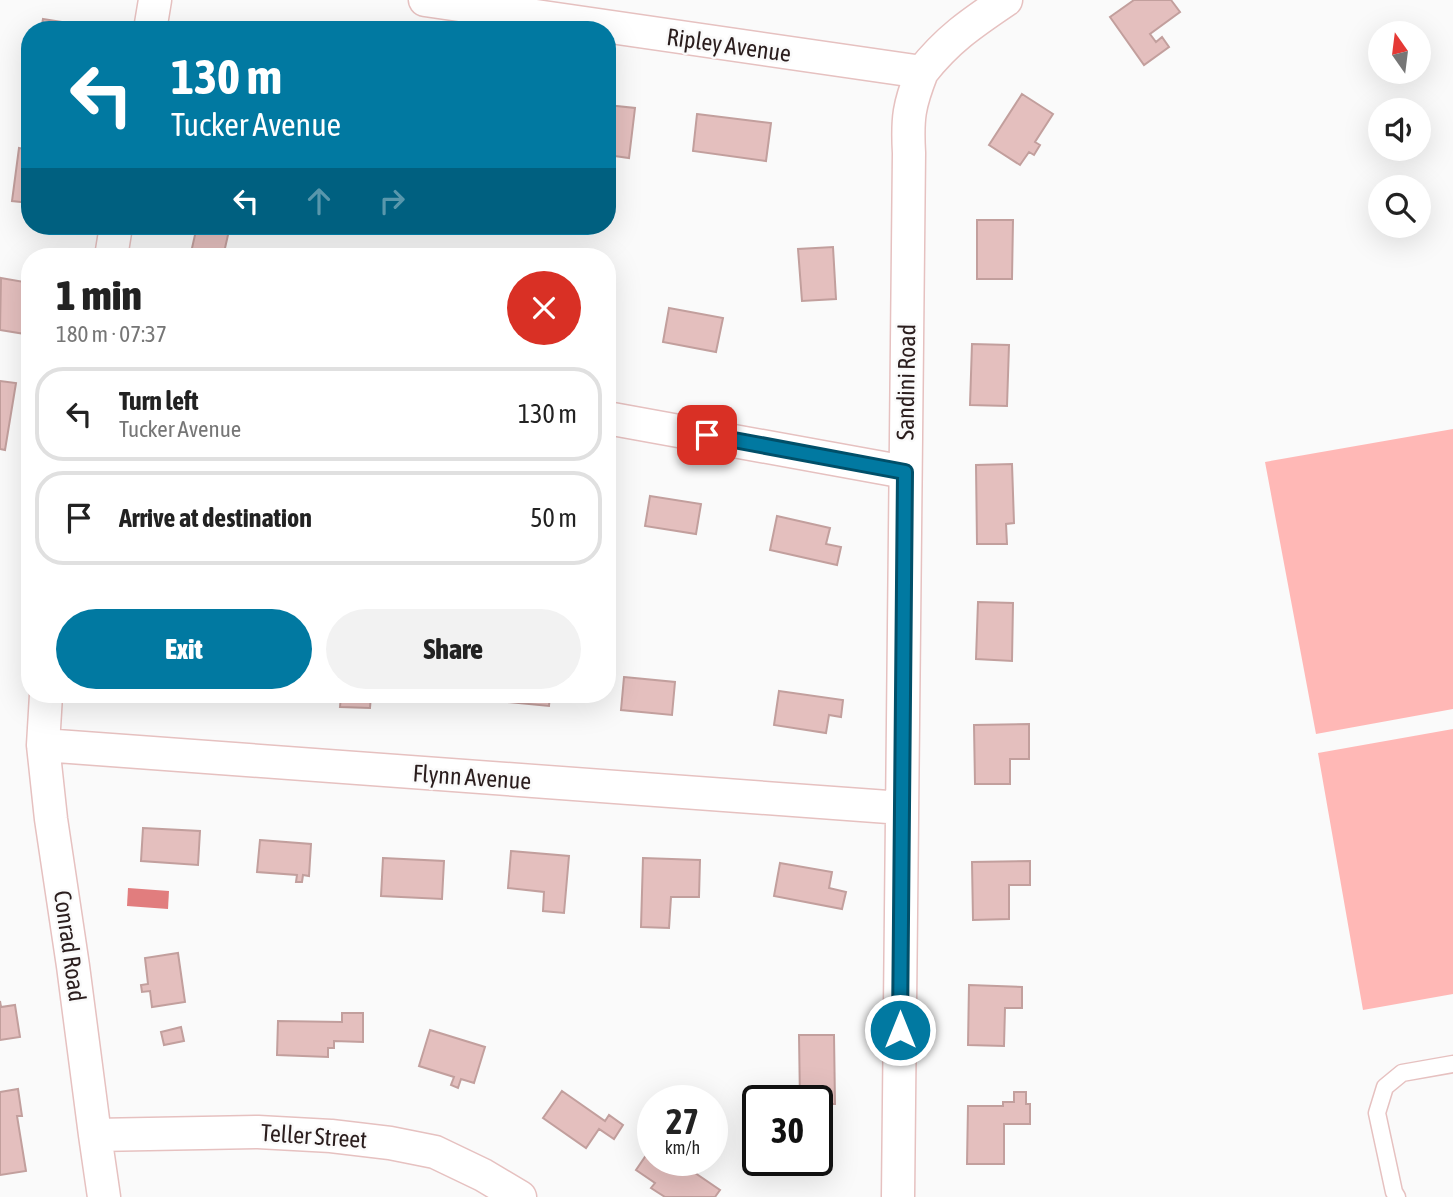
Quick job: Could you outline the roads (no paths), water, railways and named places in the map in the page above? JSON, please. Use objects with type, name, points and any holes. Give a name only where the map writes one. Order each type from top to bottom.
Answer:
[{"type":"street","points":[[152,21],[155,0]]},
{"type":"street","name":"Ripley Avenue","points":[[425,0],[518,7],[605,21]]},
{"type":"street","points":[[922,72],[961,31],[1006,0]]},
{"type":"street","name":"Ripley Avenue","points":[[616,23],[922,72]]},
{"type":"street","name":"Sandini Road","points":[[898,1197],[908,124],[909,110],[922,72]]},
{"type":"street","points":[[616,420],[905,472]]},
{"type":"street","name":"Conrad Road","points":[[46,703],[43,745],[51,819],[104,1197]]},
{"type":"street","name":"Flynn Avenue","points":[[43,745],[902,808]]},
{"type":"street","name":"Teller Street","points":[[94,1135],[258,1132],[331,1136],[413,1146],[450,1159],[520,1197]]},
{"type":"lane","points":[[1397,1197],[1377,1113],[1385,1087],[1402,1073],[1453,1064]]}]
